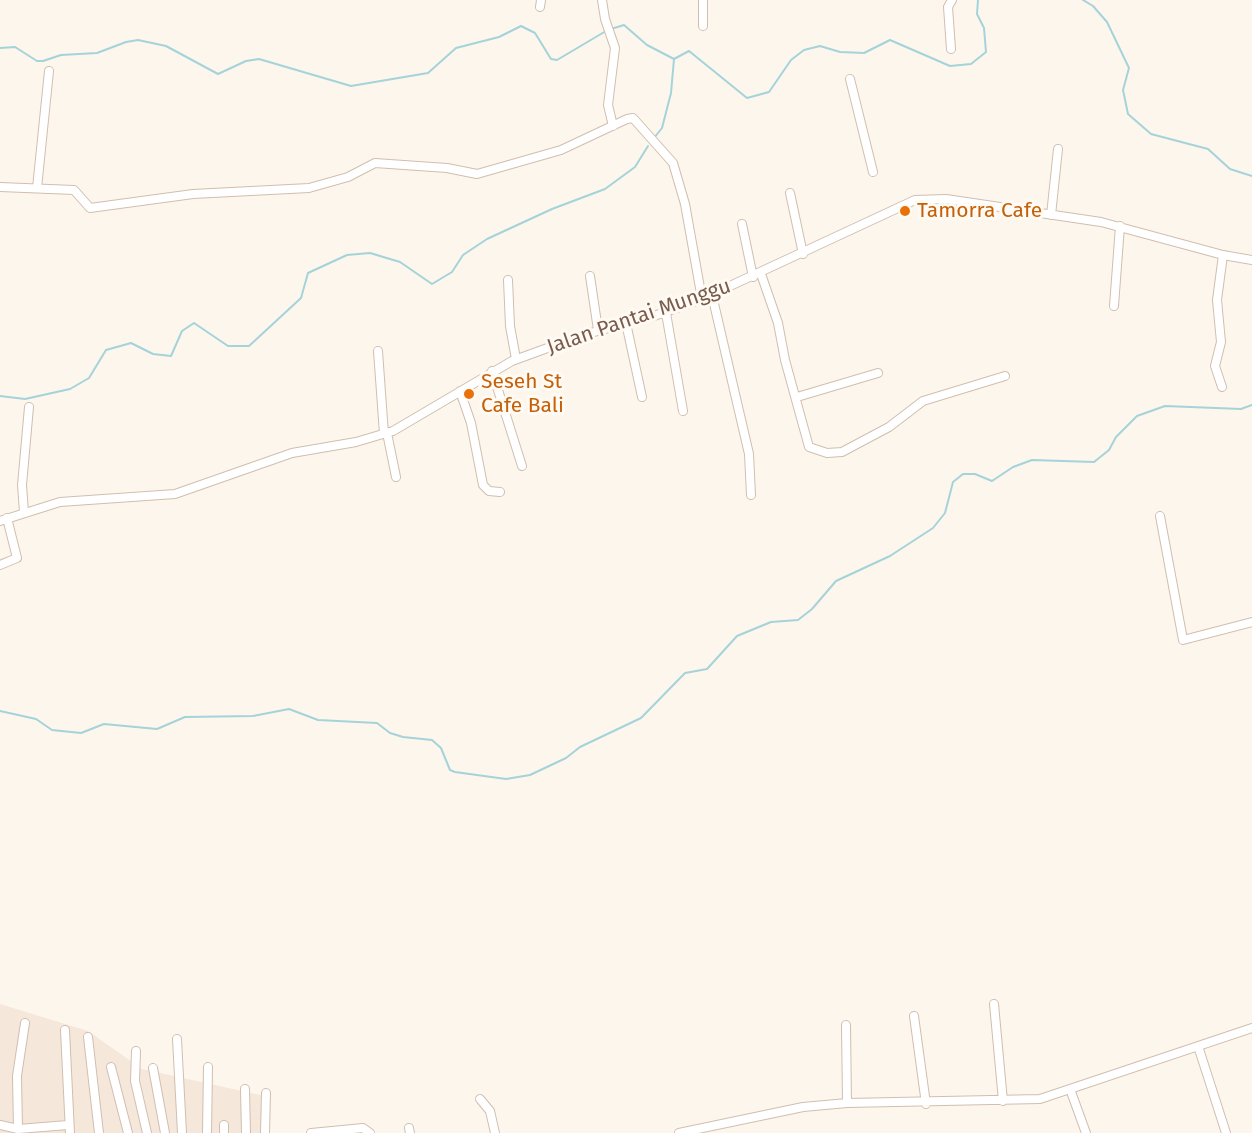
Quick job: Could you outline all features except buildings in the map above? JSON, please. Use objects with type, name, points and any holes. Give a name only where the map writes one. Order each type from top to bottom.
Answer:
[{"type":"street","points":[[602,0],[605,19],[615,48],[608,105],[613,126]]},
{"type":"street","points":[[703,0],[703,26]]},
{"type":"street","points":[[951,49],[948,7],[952,0]]},
{"type":"street","points":[[38,188],[49,71]]},
{"type":"street","points":[[850,79],[873,172]]},
{"type":"street","points":[[0,187],[74,190],[79,192],[90,208],[193,194],[309,188],[348,177],[375,163],[447,168],[477,174],[561,150],[633,118],[673,163],[685,204],[702,299]]},
{"type":"street","points":[[1050,215],[1058,149]]},
{"type":"street","points":[[790,193],[803,254]]},
{"type":"street","name":"Jalan Pantai Munggu","points":[[3,519],[60,502],[88,498],[151,498],[175,494],[292,453],[385,434],[417,420],[492,371],[516,359],[598,330],[666,313],[702,299],[921,199],[946,199],[1120,226],[1223,255],[1252,260]]},
{"type":"street","points":[[742,224],[757,275],[778,323],[787,369],[797,397],[807,444],[827,453],[837,453],[889,427],[923,402],[1005,376]]},
{"type":"street","points":[[1114,306],[1120,226]]},
{"type":"street","points":[[1222,387],[1215,366],[1221,342],[1217,300],[1223,255]]},
{"type":"street","points":[[590,276],[598,330]]},
{"type":"street","points":[[508,280],[510,326],[516,359]]},
{"type":"street","points":[[712,295],[748,453],[751,495]]},
{"type":"street","points":[[666,313],[683,411]]},
{"type":"street","points":[[626,323],[642,397]]},
{"type":"street","points":[[378,351],[385,434],[396,477]]},
{"type":"street","points":[[492,371],[522,466]]},
{"type":"street","points":[[797,397],[878,373]]},
{"type":"street","points":[[460,391],[471,423],[483,485],[489,491],[500,492]]},
{"type":"street","points":[[24,512],[22,484],[29,407]]},
{"type":"street","points":[[1160,516],[1183,640],[1252,622]]},
{"type":"street","points":[[0,565],[17,558],[3,519]]},
{"type":"street","points":[[994,1004],[1003,1101]]},
{"type":"street","points":[[914,1016],[926,1104]]},
{"type":"street","points":[[18,1129],[17,1076],[25,1023]]},
{"type":"street","points":[[846,1025],[847,1103]]},
{"type":"street","points":[[680,1133],[800,1108],[847,1103],[926,1104],[1037,1100],[1252,1028]]},
{"type":"street","points":[[0,1125],[18,1129],[69,1129],[65,1030]]},
{"type":"street","points":[[88,1037],[99,1133]]},
{"type":"street","points":[[177,1039],[182,1133]]},
{"type":"street","points":[[1198,1046],[1226,1133]]},
{"type":"street","points":[[136,1051],[135,1081],[147,1133]]},
{"type":"street","points":[[111,1067],[128,1133]]},
{"type":"street","points":[[207,1133],[208,1067]]},
{"type":"street","points":[[153,1068],[165,1133]]},
{"type":"street","points":[[245,1089],[246,1133]]},
{"type":"street","points":[[1070,1089],[1086,1133]]},
{"type":"street","points":[[265,1133],[266,1093]]},
{"type":"street","points":[[480,1099],[490,1111],[495,1133]]},
{"type":"street","points":[[311,1133],[363,1128],[370,1133]]},
{"type":"shaded area","points":[[0,1004],[88,1031],[142,1069],[265,1096],[270,1133],[0,1133]]},
{"type":"waterway","points":[[654,138],[662,128],[671,93],[674,59],[689,51],[747,98],[769,92],[791,60],[804,50],[820,46],[840,52],[864,53],[890,40],[950,66],[971,64],[986,52],[984,28],[977,14],[978,0]]},
{"type":"waterway","points":[[1083,0],[1093,6],[1107,22],[1129,68],[1123,90],[1128,114],[1151,134],[1208,149],[1230,169],[1252,176]]},
{"type":"waterway","points":[[611,29],[624,25],[647,45],[674,59]]},
{"type":"waterway","points":[[0,48],[15,47],[37,61],[43,61],[61,55],[97,53],[138,40],[166,46],[218,74],[246,61],[259,59],[351,86],[428,73],[456,48],[499,37],[521,26],[535,33],[551,59],[557,60],[606,31]]},
{"type":"waterway","points":[[0,396],[25,399],[70,389],[89,378],[106,350],[131,343],[153,354],[171,356],[182,331],[194,323],[228,346],[249,346],[301,298],[308,273],[347,255],[370,253],[400,262],[432,284],[452,272],[463,255],[487,239],[552,209],[605,189],[635,167],[648,146]]},
{"type":"waterway","points":[[0,711],[36,719],[52,730],[81,733],[104,724],[157,729],[185,717],[253,716],[289,709],[318,720],[377,723],[390,733],[403,737],[432,740],[441,748],[450,770],[455,772],[506,779],[530,775],[566,758],[580,747],[641,718],[685,673],[707,669],[737,636],[771,622],[798,620],[812,609],[836,581],[890,556],[933,528],[945,513],[953,482],[963,474],[975,474],[992,481],[1013,467],[1032,460],[1094,462],[1109,450],[1116,437],[1137,416],[1165,406],[1241,409],[1252,405]]},
{"type":"place","name":"Tamorra Cafe","points":[[905,211]]},
{"type":"place","name":"Seseh St Cafe Bali","points":[[469,394]]}]
